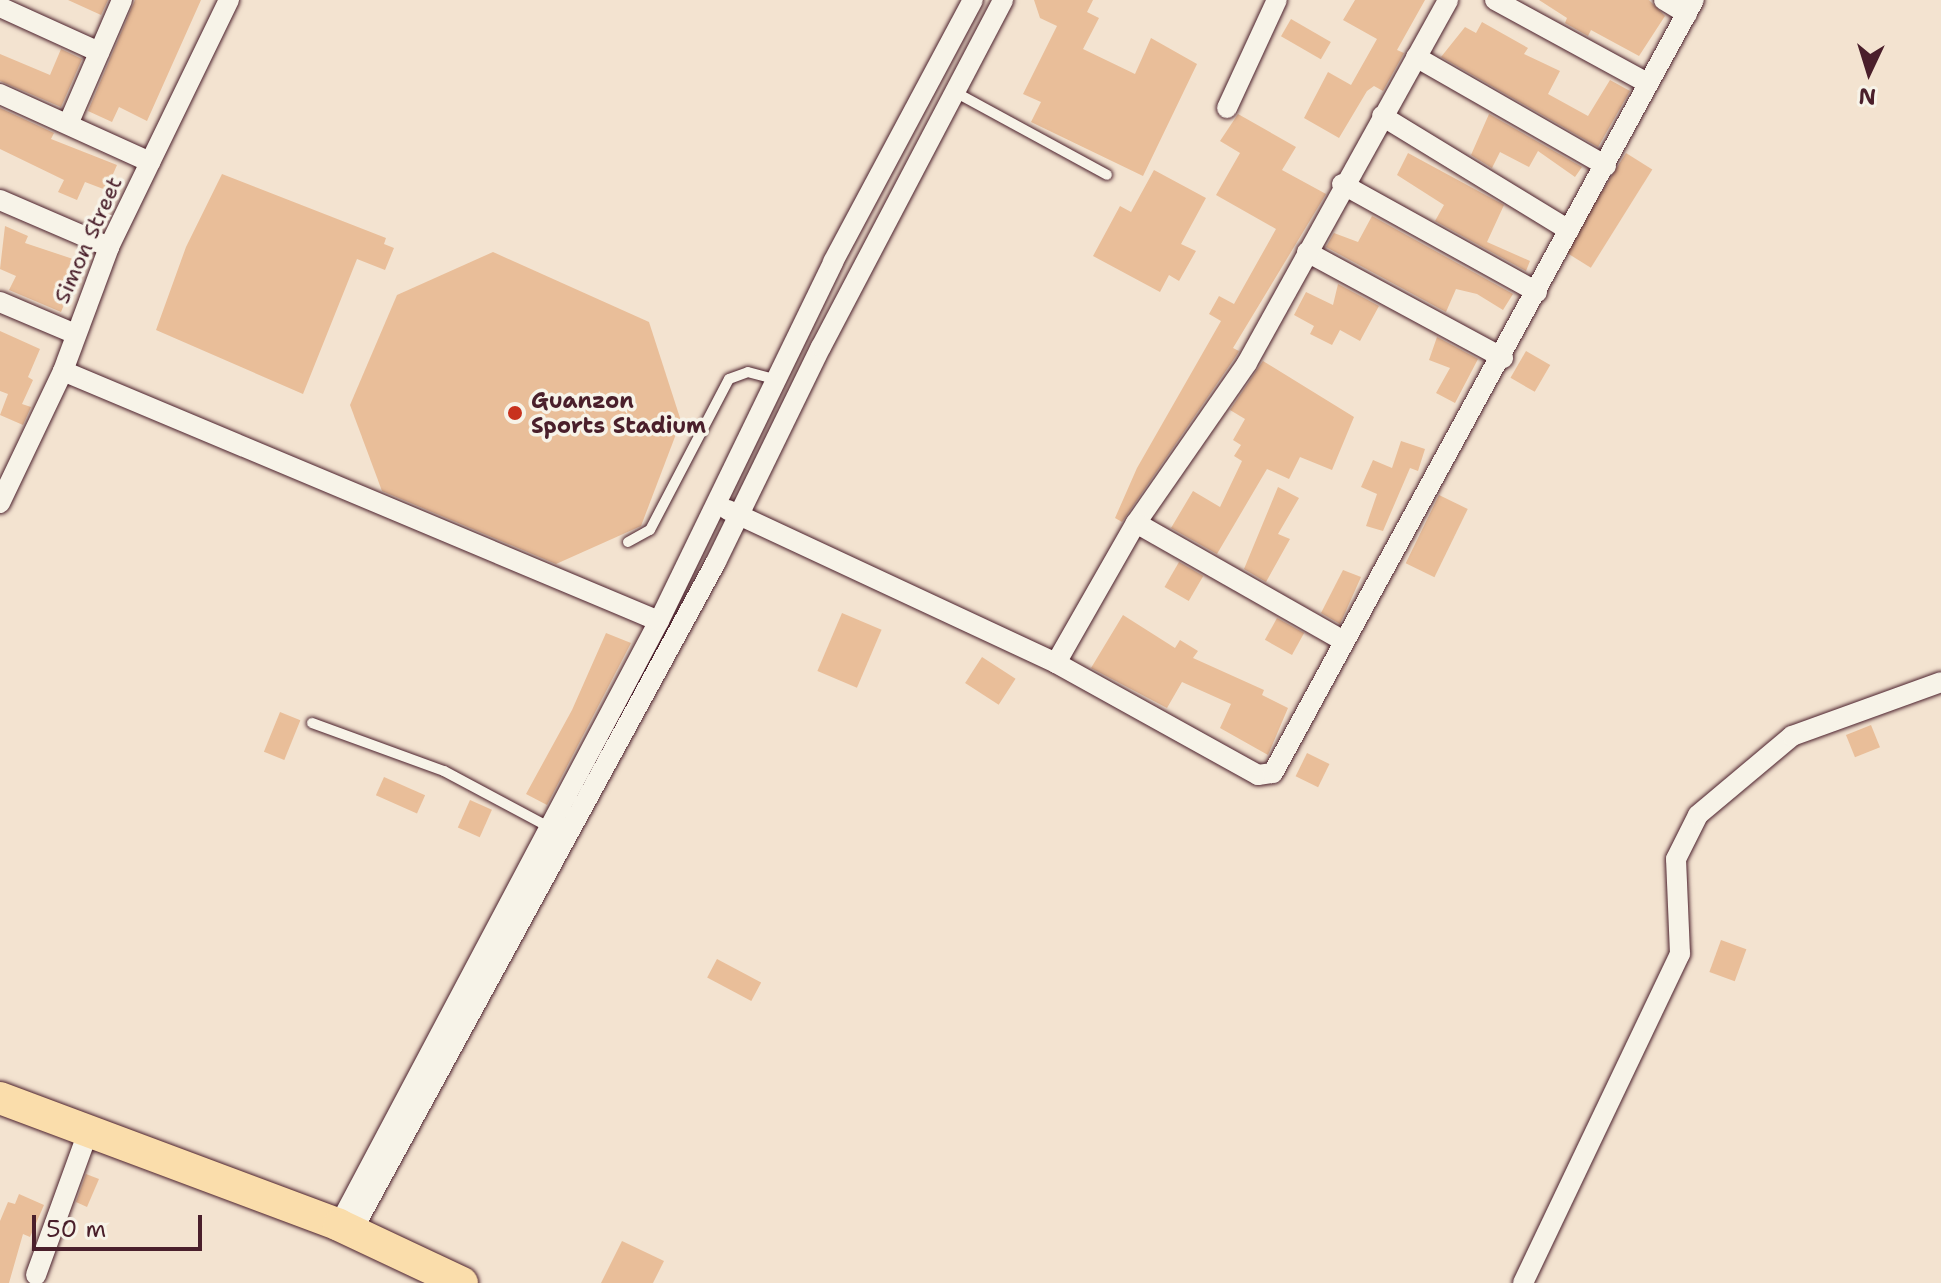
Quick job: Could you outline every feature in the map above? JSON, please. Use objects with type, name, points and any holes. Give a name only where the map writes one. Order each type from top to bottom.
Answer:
[{"type":"main road","points":[[0,1098],[345,1228],[462,1283]]},
{"type":"street","points":[[69,122],[122,0]]},
{"type":"street","name":"Simon Street","points":[[0,503],[63,371],[73,333],[109,247],[229,0]]},
{"type":"street","points":[[542,858],[547,826],[659,621],[775,379],[973,0]]},
{"type":"street","points":[[345,1228],[542,858],[741,515],[821,347],[1003,0]]},
{"type":"street","points":[[1227,108],[1277,0]]},
{"type":"street","points":[[1056,663],[1136,523],[1247,363],[1342,184],[1448,0]]},
{"type":"street","points":[[1495,0],[1647,83]]},
{"type":"street","points":[[713,505],[741,515],[1056,663],[1258,775],[1273,773],[1342,640],[1503,358],[1647,83],[1691,7],[1664,0]]},
{"type":"street","points":[[0,7],[99,52]]},
{"type":"street","points":[[1416,57],[1606,166]]},
{"type":"street","points":[[0,94],[69,122],[150,162]]},
{"type":"street","points":[[1382,116],[1569,230]]},
{"type":"street","points":[[1342,184],[1537,292]]},
{"type":"street","points":[[0,200],[109,247]]},
{"type":"street","points":[[1307,252],[1503,358]]},
{"type":"street","points":[[0,302],[73,333]]},
{"type":"street","points":[[63,371],[659,621]]},
{"type":"street","points":[[1136,523],[1342,640]]},
{"type":"street","points":[[1523,1283],[1680,954],[1676,859],[1698,815],[1792,736],[1941,682]]},
{"type":"street","points":[[36,1275],[88,1132]]},
{"type":"lane","points":[[955,92],[1107,175]]},
{"type":"lane","points":[[628,542],[650,530],[729,379],[748,372],[775,379]]},
{"type":"lane","points":[[312,723],[444,771],[547,826]]},
{"type":"building","points":[[68,0],[108,0],[101,15]]},
{"type":"building","points":[[135,0],[201,0],[147,121],[119,107],[112,122],[88,111]]},
{"type":"building","points":[[1034,0],[1093,0],[1087,12],[1099,18],[1083,49],[1135,74],[1151,38],[1197,64],[1143,176],[1031,122],[1041,102],[1023,94],[1057,26],[1040,18]]},
{"type":"building","points":[[1355,0],[1425,0],[1397,50],[1404,53],[1383,91],[1374,86],[1367,91],[1339,138],[1304,118],[1328,72],[1351,85],[1377,39],[1343,20]]},
{"type":"building","points":[[1539,0],[1649,0],[1665,16],[1639,56],[1591,30],[1588,36],[1565,23],[1567,18]]},
{"type":"building","points":[[1291,19],[1331,42],[1321,59],[1281,36]]},
{"type":"building","points":[[1482,22],[1528,48],[1524,54],[1560,71],[1548,94],[1588,116],[1610,80],[1630,91],[1598,147],[1441,57],[1465,27],[1476,33]]},
{"type":"building","points":[[61,49],[82,59],[61,107],[0,81],[0,54],[50,75]]},
{"type":"building","points":[[0,108],[54,133],[51,139],[117,165],[106,190],[85,182],[77,200],[58,192],[64,180],[0,149]]},
{"type":"building","points":[[1238,114],[1296,147],[1282,170],[1326,194],[1233,348],[1239,351],[1236,356],[1122,522],[1115,518],[1137,468],[1221,321],[1209,314],[1219,296],[1234,304],[1276,229],[1216,195],[1240,153],[1220,141]]},
{"type":"building","points":[[1489,114],[1582,167],[1575,177],[1538,151],[1529,167],[1500,152],[1492,168],[1471,155]]},
{"type":"building","points":[[1408,153],[1504,205],[1487,242],[1530,261],[1526,271],[1435,221],[1444,205],[1397,175]]},
{"type":"building","points":[[1626,153],[1652,169],[1591,268],[1565,251]]},
{"type":"building","points":[[1154,170],[1206,198],[1181,244],[1196,251],[1179,281],[1169,275],[1160,292],[1093,256],[1120,206],[1131,212]]},
{"type":"building","points":[[222,174],[386,238],[384,244],[394,248],[385,270],[357,259],[303,394],[156,330],[186,247]]},
{"type":"building","points":[[1372,216],[1513,294],[1503,310],[1477,294],[1456,289],[1446,312],[1326,247],[1334,233],[1358,242]]},
{"type":"building","points":[[5,226],[28,236],[25,243],[82,262],[61,312],[9,290],[16,276],[0,269]]},
{"type":"building","name":"Guanzon Sports Stadium","points":[[493,252],[649,322],[681,421],[641,526],[556,564],[382,491],[350,405],[397,295]]},
{"type":"building","points":[[1338,284],[1379,306],[1360,341],[1340,330],[1332,345],[1310,334],[1314,326],[1294,315],[1306,292],[1333,305]]},
{"type":"building","points":[[0,331],[40,349],[28,377],[33,380],[22,404],[31,407],[23,425],[0,415],[8,394],[0,391]]},
{"type":"building","points":[[1437,337],[1478,359],[1455,403],[1436,393],[1450,368],[1429,360]]},
{"type":"building","points":[[1526,351],[1550,365],[1535,392],[1510,378]]},
{"type":"building","points":[[1263,361],[1354,417],[1332,470],[1300,457],[1289,479],[1267,469],[1217,554],[1171,528],[1193,491],[1220,507],[1242,461],[1234,456],[1241,445],[1233,440],[1245,419],[1230,410]]},
{"type":"building","points":[[1401,441],[1425,449],[1418,471],[1410,468],[1383,531],[1366,526],[1377,494],[1361,487],[1373,460],[1392,468]]},
{"type":"building","points":[[1278,487],[1299,498],[1278,534],[1290,539],[1266,582],[1244,569]]},
{"type":"building","points":[[1439,495],[1468,509],[1434,577],[1406,563]]},
{"type":"building","points":[[1179,562],[1203,576],[1189,601],[1164,587]]},
{"type":"building","points":[[1343,570],[1361,577],[1340,624],[1321,613]]},
{"type":"building","points":[[842,613],[882,630],[857,688],[817,671]]},
{"type":"building","points":[[1123,615],[1175,648],[1180,640],[1198,651],[1193,658],[1264,690],[1262,695],[1288,708],[1268,755],[1220,728],[1231,704],[1182,682],[1167,708],[1091,668]]},
{"type":"building","points":[[1277,618],[1304,633],[1292,655],[1265,640]]},
{"type":"building","points":[[606,633],[631,643],[547,805],[526,794],[572,710]]},
{"type":"building","points":[[982,657],[1016,679],[999,705],[965,683]]},
{"type":"building","points":[[280,712],[300,720],[284,760],[264,752]]},
{"type":"building","points":[[1871,725],[1880,747],[1855,757],[1846,735]]},
{"type":"building","points":[[1307,753],[1329,764],[1318,787],[1296,776]]},
{"type":"building","points":[[384,777],[425,795],[417,814],[376,795]]},
{"type":"building","points":[[470,800],[492,810],[480,837],[458,827]]},
{"type":"building","points":[[1721,940],[1746,949],[1735,981],[1709,972]]},
{"type":"building","points":[[717,959],[761,982],[751,1001],[707,978]]},
{"type":"building","points":[[86,1174],[99,1179],[87,1207],[76,1202]]},
{"type":"building","points":[[19,1194],[44,1205],[30,1237],[23,1234],[9,1283],[0,1283],[0,1221],[8,1202],[15,1204]]},
{"type":"building","points":[[622,1241],[664,1261],[653,1283],[601,1283]]},
{"type":"place","name":"Guanzon Sports Stadium","points":[[515,413]]}]
